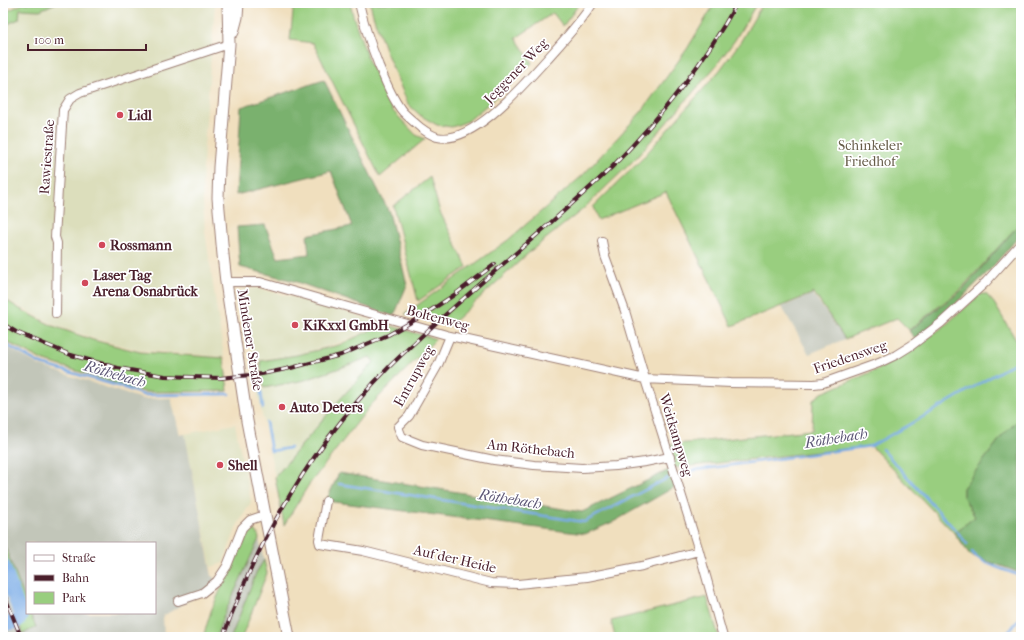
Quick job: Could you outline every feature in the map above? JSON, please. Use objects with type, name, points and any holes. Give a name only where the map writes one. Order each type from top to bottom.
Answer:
[{"type":"main road","name":"Mindener Straße","points":[[228,3],[229,44],[219,167],[218,198],[226,282],[247,421],[264,515],[289,637]]},
{"type":"main road","name":"Mindener Straße","points":[[229,44],[237,17],[238,3]]},
{"type":"street","name":"Jeggener Weg","points":[[359,3],[373,49],[394,99],[413,122],[425,131],[437,137],[455,136],[474,128],[492,115],[513,96],[573,30],[593,3]]},
{"type":"street","name":"Rawiestraße","points":[[56,314],[58,243],[55,237],[63,110],[70,99],[80,93],[229,44]]},
{"type":"street","name":"Weitkampweg","points":[[602,241],[605,256],[625,311],[670,456],[723,637]]},
{"type":"street","name":"Friedensweg","points":[[645,378],[731,383],[814,384],[823,383],[879,363],[912,345],[941,323],[986,282],[1021,243]]},
{"type":"street","name":"Boltenweg","points":[[226,282],[260,282],[450,336],[645,378]]},
{"type":"street","name":"Entrupweg","points":[[398,427],[409,416],[438,364],[450,336]]},
{"type":"street","name":"Am Röthebach","points":[[398,427],[402,437],[422,445],[494,460],[534,465],[582,468],[616,466],[645,462],[670,456]]},
{"type":"street","name":"Auf der Heide","points":[[326,501],[319,540],[320,544],[363,551],[491,583],[518,584],[587,578],[642,566],[699,551]]},
{"type":"street","points":[[178,601],[202,593],[217,581],[227,566],[242,528],[250,520],[264,515]]},
{"type":"shaded area","points":[[56,3],[215,3],[202,188],[205,231],[224,357],[140,350],[95,339],[54,325],[3,297],[3,26],[19,19],[20,9],[40,10]]},
{"type":"shaded area","points":[[256,288],[342,310],[383,324],[338,343],[299,354],[254,361],[241,290]]},
{"type":"shaded area","points":[[813,294],[845,339],[809,354],[782,307]]},
{"type":"shaded area","points":[[3,345],[40,366],[142,399],[171,398],[180,435],[185,434],[212,576],[217,581],[202,593],[163,616],[164,637],[3,637],[3,581],[23,634],[36,627],[30,614],[156,614],[156,542],[26,542],[26,601],[3,542]]},
{"type":"shaded area","points":[[370,357],[374,362],[342,397],[275,477],[257,390],[305,380]]},
{"type":"shaded area","points":[[235,424],[251,502],[237,526],[223,563],[211,567],[185,434]]},
{"type":"shaded area","points":[[259,539],[264,560],[256,573],[231,637],[216,637],[223,617]]},
{"type":"green space","points":[[24,3],[56,3],[40,10],[20,9],[19,19],[3,26],[3,13]]},
{"type":"green space","points":[[294,3],[350,3],[369,62],[393,111],[416,135],[425,139],[380,177],[313,43],[290,40]]},
{"type":"green space","points":[[370,3],[580,3],[563,26],[553,13],[516,38],[532,63],[507,88],[468,121],[452,127],[437,125],[421,116],[408,104],[386,52]]},
{"type":"green space","points":[[715,3],[757,3],[735,40],[715,67],[636,158],[582,210],[533,249],[449,326],[405,314],[508,240],[583,175],[642,111],[687,49]]},
{"type":"green space","name":"Schinkeler Friedhof","points":[[763,3],[1021,3],[1021,222],[961,289],[909,330],[897,318],[845,339],[814,293],[732,326],[666,192],[598,220],[593,207],[641,160],[720,70],[741,41]]},
{"type":"green space","points":[[324,80],[389,212],[407,285],[394,316],[294,281],[240,267],[237,227],[265,225],[278,258],[309,254],[307,235],[352,226],[331,171],[236,195],[241,107]]},
{"type":"green space","points":[[430,177],[440,212],[467,267],[418,301],[393,206]]},
{"type":"green space","points":[[1021,222],[1021,234],[988,272],[936,323],[915,339],[909,331],[962,290]]},
{"type":"green space","points":[[981,294],[986,294],[994,303],[1019,345],[1021,355],[1021,417],[1002,436],[963,488],[963,496],[975,517],[954,533],[871,446],[673,468],[666,445],[812,430],[813,400],[822,393],[881,368],[914,348],[943,327]]},
{"type":"green space","points":[[3,298],[20,309],[53,326],[93,340],[140,352],[224,358],[228,391],[144,392],[42,360],[3,340]]},
{"type":"green space","points":[[384,324],[436,339],[370,406],[308,486],[284,525],[275,477],[342,397],[374,362],[370,357],[305,380],[264,388],[260,361],[297,355],[339,345]]},
{"type":"green space","points":[[1021,417],[1021,573],[970,555],[954,533],[975,517],[963,496],[963,488],[1002,436]]},
{"type":"green space","points":[[673,468],[678,485],[615,521],[585,534],[326,501],[339,473],[582,512]]},
{"type":"green space","points":[[255,530],[259,539],[223,617],[216,637],[203,637],[211,611],[223,584],[250,531]]},
{"type":"green space","points":[[3,542],[26,601],[26,614],[30,614],[36,627],[23,634],[3,581]]},
{"type":"green space","points":[[264,560],[267,573],[242,637],[231,637],[256,573]]},
{"type":"green space","points":[[707,597],[719,637],[615,637],[611,621]]},
{"type":"waterway","name":"Röthebach","points":[[3,343],[41,364],[125,388],[143,395],[229,394]]},
{"type":"waterway","name":"Röthebach","points":[[681,472],[871,446],[1021,359]]},
{"type":"waterway","name":"Röthebach","points":[[261,392],[263,408]]},
{"type":"waterway","name":"Röthebach","points":[[266,422],[271,451],[290,448]]},
{"type":"waterway","points":[[882,449],[967,544]]},
{"type":"waterway","name":"Röthebach","points":[[339,484],[584,522],[668,478]]},
{"type":"waterway","points":[[972,552],[987,563],[1021,576]]},
{"type":"waterway","points":[[3,565],[21,615],[19,620],[12,623],[3,624]]},
{"type":"waterway","points":[[1004,637],[1021,617]]},
{"type":"railway","points":[[223,637],[237,600],[272,528],[291,493],[336,427],[362,396],[410,347],[595,183],[630,148],[664,109],[696,68],[737,3]]},
{"type":"railway","points":[[3,324],[16,332],[71,355],[118,368],[165,376],[220,378],[262,374],[341,355],[388,335],[422,316],[454,295],[495,264]]},
{"type":"railway","points":[[3,592],[21,637]]},
{"type":"place","name":"Lidl","points":[[120,115]]},
{"type":"place","name":"Rossmann","points":[[102,245]]},
{"type":"place","name":"Laser Tag Arena Osnabrück","points":[[85,283]]},
{"type":"place","name":"KiKxxl GmbH","points":[[295,325]]},
{"type":"place","name":"Auto Deters","points":[[282,407]]},
{"type":"place","name":"Shell","points":[[220,465]]}]
